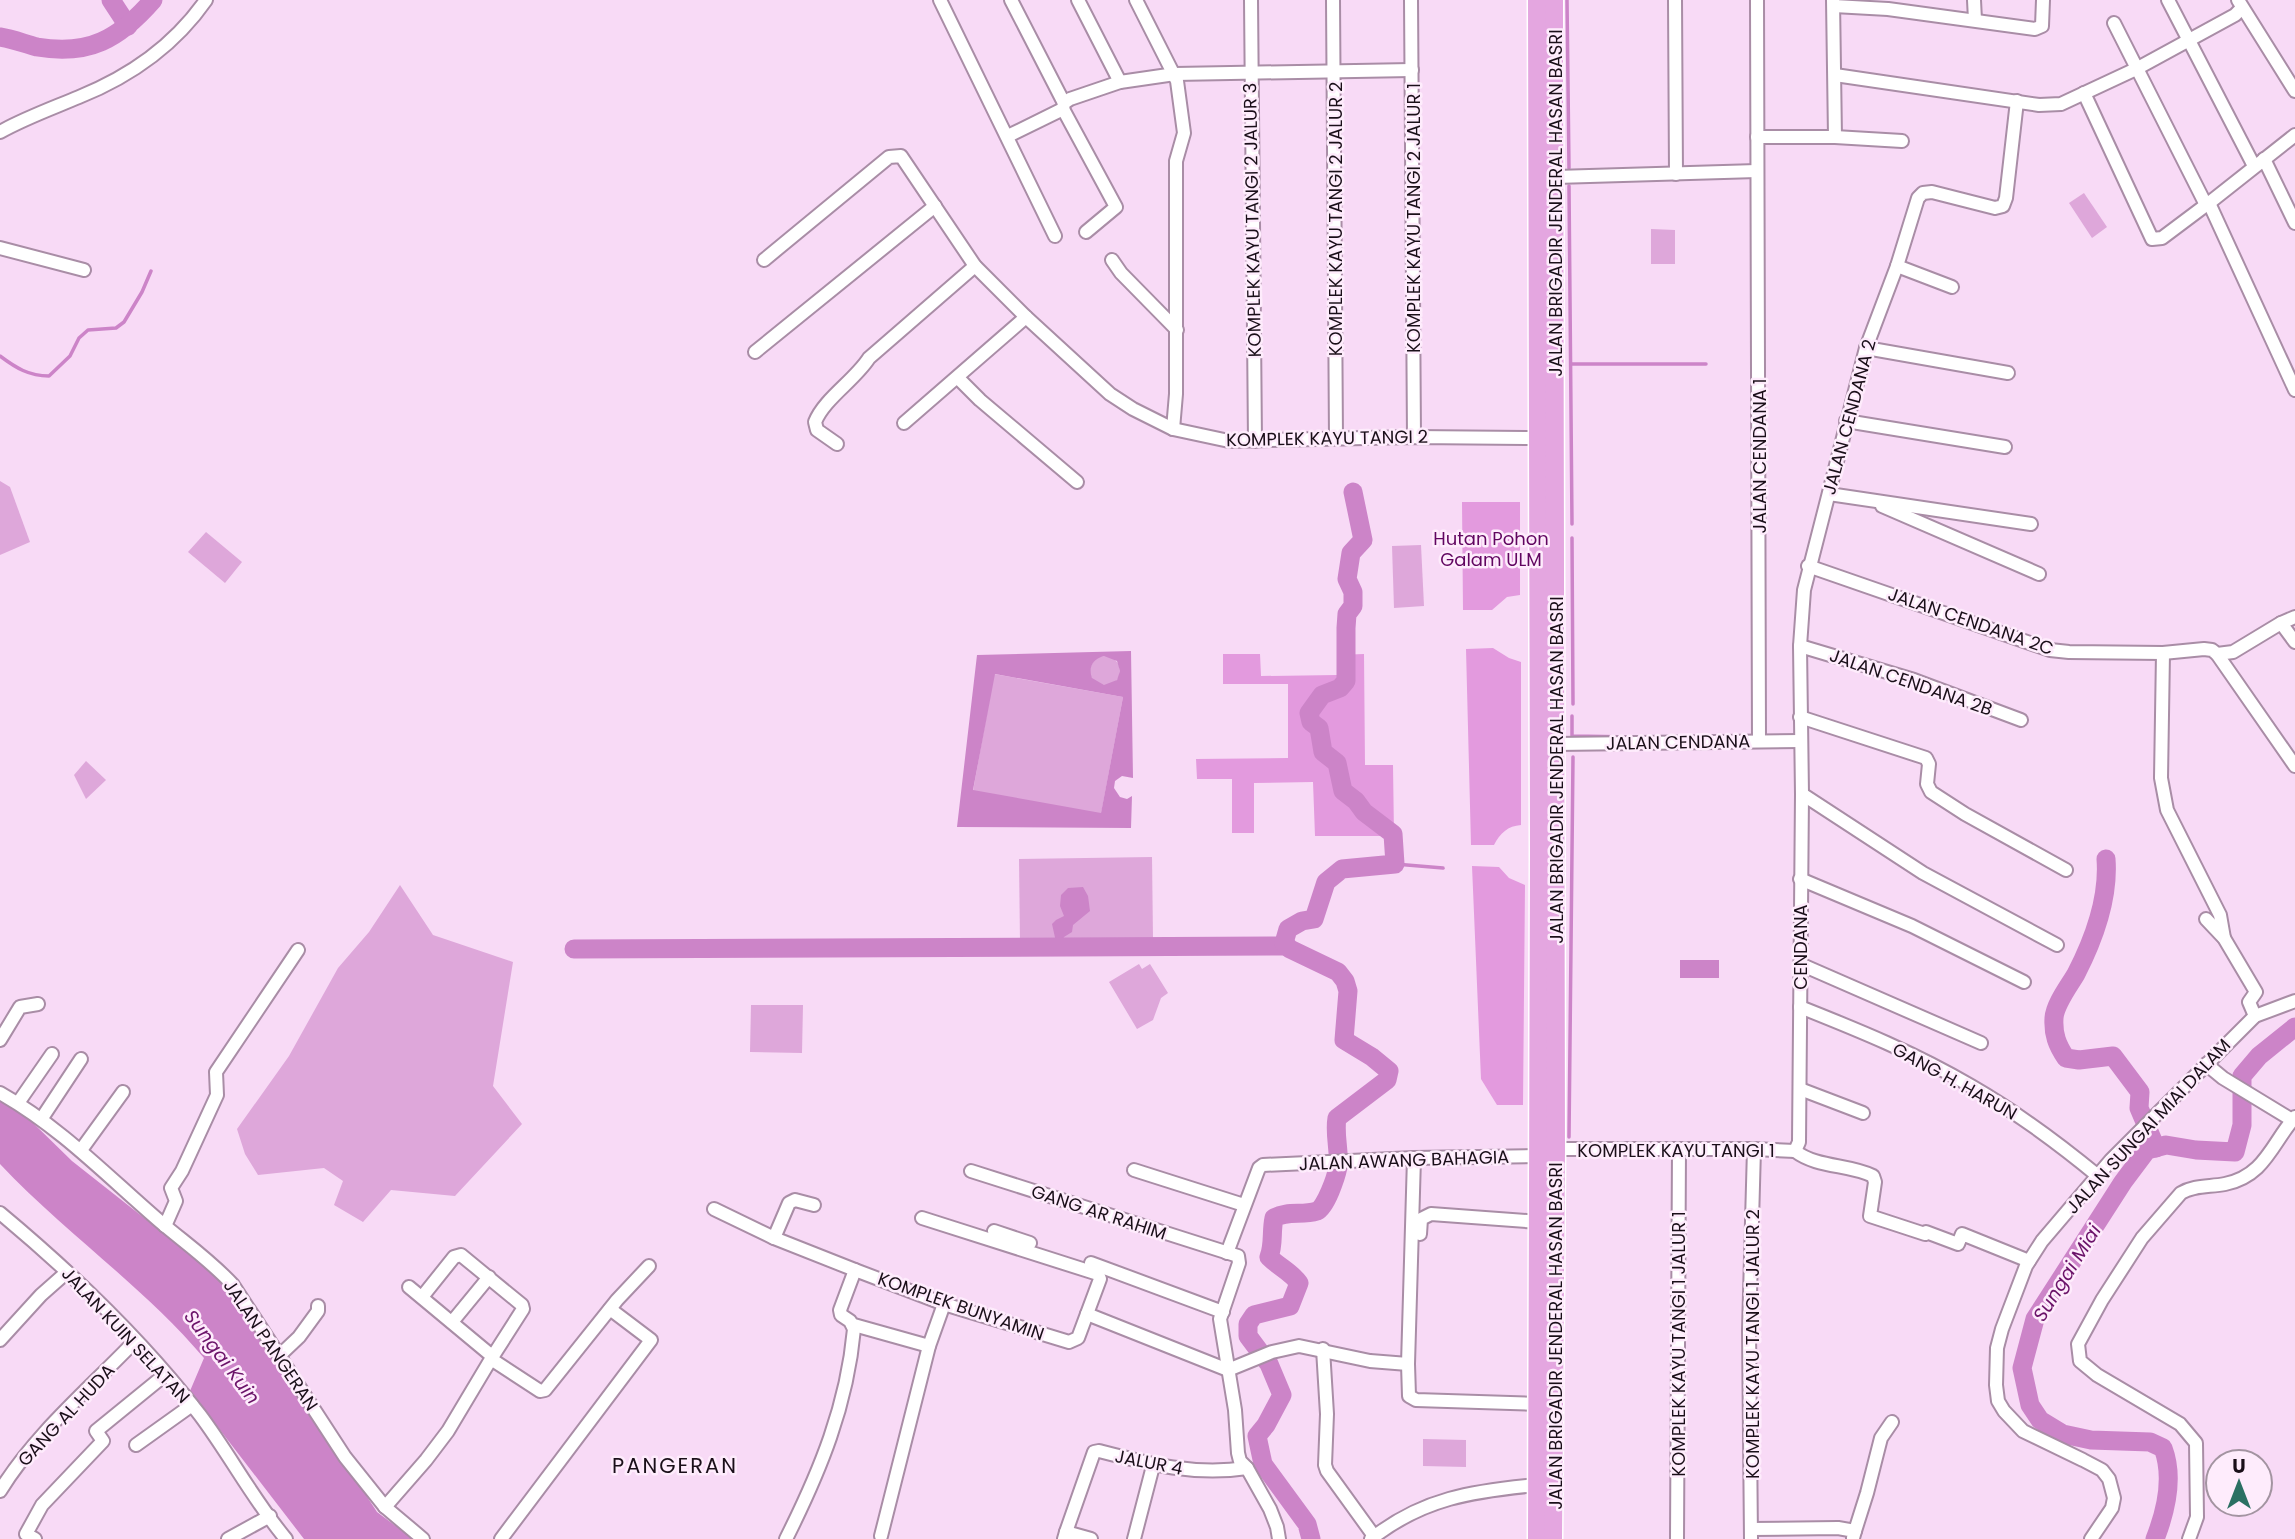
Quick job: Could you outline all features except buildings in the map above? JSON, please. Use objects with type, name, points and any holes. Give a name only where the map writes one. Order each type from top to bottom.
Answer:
[{"type":"highway","name":"JALAN BRIGADIR JENDERAL HASAN BASRI","points":[[1537,0],[1546,86]]},
{"type":"highway","name":"JALAN BRIGADIR JENDERAL HASAN BASRI","points":[[1537,1539],[1538,1404],[1547,1318],[1539,1222],[1548,1153],[1538,438],[1546,86],[1554,0]]},
{"type":"highway","name":"JALAN BRIGADIR JENDERAL HASAN BASRI","points":[[1546,105],[1556,177],[1556,744],[1547,1318],[1553,1539]]},
{"type":"street","points":[[0,132],[132,72],[170,43],[206,0]]},
{"type":"street","points":[[940,0],[1055,236]]},
{"type":"street","points":[[1011,0],[1116,207],[1086,232]]},
{"type":"street","points":[[1078,0],[1120,82]]},
{"type":"street","points":[[1136,0],[1175,74],[1184,133],[1176,162],[1177,330],[1173,429]]},
{"type":"street","name":"KOMPLEK KAYU TANGI 2 JALUR 3","points":[[1251,0],[1255,440]]},
{"type":"street","name":"KOMPLEK KAYU TANGI 2 JALUR 2","points":[[1333,0],[1336,438]]},
{"type":"street","name":"KOMPLEK KAYU TANGI 2 JALUR 1","points":[[1411,0],[1414,437]]},
{"type":"street","points":[[1675,0],[1676,174]]},
{"type":"street","name":"JALAN CENDANA 1","points":[[1757,0],[1759,741]]},
{"type":"street","points":[[1974,0],[1975,20]]},
{"type":"street","points":[[1835,137],[1833,3],[2039,28],[2042,26],[2043,0]]},
{"type":"street","points":[[2168,0],[2188,41],[2295,223]]},
{"type":"street","points":[[1835,75],[2056,106],[2136,69],[2235,15],[2240,4]]},
{"type":"street","points":[[2240,4],[2295,91]]},
{"type":"street","points":[[2114,23],[2207,204],[2295,390]]},
{"type":"street","points":[[1008,136],[1101,87],[1120,82],[1175,74],[1412,70]]},
{"type":"street","points":[[2084,93],[2152,239],[2162,238],[2295,135]]},
{"type":"street","name":"JALAN CENDANA 2","points":[[1801,741],[1801,612],[1808,566],[1866,348],[1897,266],[1920,194],[1932,192],[1995,208],[2003,206],[2017,101]]},
{"type":"street","points":[[1757,137],[1835,137],[1902,141]]},
{"type":"street","name":"KOMPLEK KAYU TANGI 2","points":[[764,260],[889,157],[901,156],[975,266],[1110,394],[1173,429],[1228,441],[1414,437],[1538,438]]},
{"type":"street","points":[[1556,177],[1757,172]]},
{"type":"street","points":[[755,352],[935,206]]},
{"type":"street","points":[[0,248],[84,270]]},
{"type":"street","points":[[1112,260],[1121,273],[1177,330]]},
{"type":"street","points":[[837,444],[817,430],[815,422],[820,413],[869,358],[975,266]]},
{"type":"street","points":[[1897,266],[1952,288]]},
{"type":"street","points":[[905,423],[1026,317]]},
{"type":"street","points":[[1866,348],[2008,373]]},
{"type":"street","points":[[958,378],[980,401],[1077,482]]},
{"type":"street","points":[[1846,421],[2005,447]]},
{"type":"street","points":[[1829,494],[2031,524]]},
{"type":"street","points":[[1869,500],[2039,575]]},
{"type":"street","name":"JALAN CENDANA 2C","points":[[1808,566],[2050,649],[2069,652],[2162,653],[2204,649],[2217,654],[2233,652],[2295,617]]},
{"type":"street","points":[[2281,623],[2295,642]]},
{"type":"street","name":"JALAN CENDANA 2B","points":[[1800,646],[1914,680],[2021,720]]},
{"type":"street","points":[[2162,653],[2161,778],[2167,810],[2220,915],[2224,938]]},
{"type":"street","points":[[2217,654],[2295,766]]},
{"type":"street","points":[[1800,717],[1926,758],[1929,764],[1927,784],[1931,792],[2066,870]]},
{"type":"street","name":"JALAN CENDANA","points":[[1556,744],[1801,741]]},
{"type":"street","name":"CENDANA","points":[[1795,1151],[1799,1142],[1800,1089],[1801,741]]},
{"type":"street","points":[[1802,794],[1923,873],[2057,945]]},
{"type":"street","points":[[1800,879],[1912,926],[2024,982]]},
{"type":"street","points":[[2206,919],[2224,938],[2256,992],[2249,1002],[2255,1016]]},
{"type":"street","points":[[165,1226],[176,1201],[171,1188],[182,1171],[217,1095],[216,1072],[298,950]]},
{"type":"street","points":[[1800,964],[1981,1043]]},
{"type":"street","name":"JALAN SUNGAI MIAI DALAM","points":[[2091,1539],[2112,1507],[2114,1498],[2109,1479],[2102,1470],[2023,1431],[2004,1411],[1998,1401],[1996,1385],[1999,1338],[2029,1261],[2042,1241],[2098,1176],[2255,1016],[2295,1001]]},
{"type":"street","points":[[0,1040],[20,1007],[38,1004]]},
{"type":"street","name":"GANG H. HARUN","points":[[1800,1007],[1905,1052],[1971,1086],[2059,1144],[2098,1176]]},
{"type":"street","points":[[18,1103],[52,1054]]},
{"type":"street","points":[[42,1118],[81,1059]]},
{"type":"street","points":[[2189,1539],[2197,1517],[2196,1443],[2180,1424],[2097,1375],[2080,1361],[2078,1344],[2102,1300],[2142,1238],[2181,1193],[2190,1188],[2225,1184],[2249,1174],[2270,1155],[2293,1118],[2223,1078],[2206,1064]]},
{"type":"street","points":[[1800,1089],[1863,1113]]},
{"type":"street","points":[[81,1150],[122,1092]]},
{"type":"street","name":"JALAN PANGERAN","points":[[0,1093],[42,1118],[165,1226],[215,1265],[233,1285],[345,1457],[385,1507],[423,1539]]},
{"type":"street","name":"KOMPLEK KAYU TANGI 1","points":[[1548,1153],[1679,1149],[1795,1151],[1808,1159],[1840,1165],[1873,1176],[1875,1182],[1870,1216],[1958,1244],[1962,1234],[2029,1261]]},
{"type":"street","name":"KOMPLEK KAYU TANGI 1 JALUR 1","points":[[1677,1539],[1679,1149]]},
{"type":"street","name":"KOMPLEK KAYU TANGI 1 JALUR 2","points":[[1751,1534],[1749,1330],[1754,1149]]},
{"type":"street","name":"JALAN AWANG BAHAGIA","points":[[1244,1205],[1259,1168],[1269,1164],[1548,1153]]},
{"type":"street","points":[[1414,1158],[1408,1394],[1411,1399],[1416,1400],[1538,1404]]},
{"type":"street","points":[[1134,1170],[1244,1205],[1227,1253],[1238,1256],[1240,1263],[1220,1319],[1235,1410],[1240,1461],[1247,1468],[1270,1509],[1279,1539]]},
{"type":"street","name":"GANG AR RAHIM","points":[[971,1171],[1227,1253]]},
{"type":"street","points":[[774,1238],[791,1201],[814,1205]]},
{"type":"street","points":[[714,1209],[774,1238],[855,1270]]},
{"type":"street","name":"JALAN KUIN SELATAN","points":[[0,1213],[67,1272],[166,1374],[192,1405],[286,1539]]},
{"type":"street","points":[[1416,1381],[1421,1219],[1431,1214],[1444,1213],[1539,1222]]},
{"type":"street","name":"KOMPLEK BUNYAMIN","points":[[786,1539],[815,1482],[829,1447],[854,1325],[840,1312],[855,1270],[944,1304],[1069,1342],[1078,1338],[1100,1279],[1098,1274],[922,1218]]},
{"type":"street","points":[[994,1231],[1110,1269],[1223,1312]]},
{"type":"street","points":[[385,1507],[426,1461],[448,1431],[523,1307],[461,1255],[458,1255],[422,1297]]},
{"type":"street","points":[[409,1287],[492,1357],[543,1391],[649,1266]]},
{"type":"street","points":[[0,1340],[41,1295],[67,1272]]},
{"type":"street","points":[[452,1322],[489,1277]]},
{"type":"street","points":[[881,1536],[929,1346],[944,1304]]},
{"type":"street","points":[[280,1355],[299,1337],[318,1311],[318,1306]]},
{"type":"street","points":[[501,1539],[651,1340],[610,1309]]},
{"type":"street","points":[[1087,1314],[1228,1370],[1272,1352],[1299,1346],[1370,1361],[1408,1364]]},
{"type":"street","points":[[854,1325],[929,1346]]},
{"type":"street","name":"GANG AL HUDA","points":[[0,1491],[47,1430],[135,1341]]},
{"type":"street","points":[[1323,1349],[1327,1414],[1325,1465],[1373,1538],[1390,1534],[1424,1506],[1441,1500],[1537,1485]]},
{"type":"street","points":[[28,1537],[42,1505],[103,1441],[96,1431],[166,1374]]},
{"type":"street","points":[[136,1445],[192,1405]]},
{"type":"street","points":[[1751,1534],[1838,1528],[1854,1535],[1881,1437],[1892,1422]]},
{"type":"street","name":"JALUR 4","points":[[1065,1535],[1094,1452],[1153,1466],[1195,1470],[1247,1468]]},
{"type":"street","points":[[1134,1539],[1153,1466]]},
{"type":"street","points":[[228,1539],[270,1516]]},
{"type":"street","points":[[1065,1535],[1091,1539]]},
{"type":"shaded area","points":[[2084,193],[2107,227],[2092,238],[2069,203]]},
{"type":"shaded area","points":[[1651,229],[1675,230],[1675,264],[1651,264]]},
{"type":"shaded area","points":[[0,481],[10,487],[30,542],[0,555]]},
{"type":"shaded area","points":[[206,532],[242,562],[225,583],[188,552]]},
{"type":"shaded area","points":[[1421,545],[1424,606],[1394,608],[1392,546]]},
{"type":"shaded area","points":[[1105,656],[1111,657],[1119,665],[1119,677],[1111,685],[1105,686],[1099,685],[1091,677],[1090,671],[1091,665],[1099,657]]},
{"type":"shaded area","points":[[994,674],[1123,697],[1101,814],[973,791]]},
{"type":"shaded area","points":[[86,761],[106,780],[86,799],[74,775]]},
{"type":"shaded area","points":[[1152,857],[1153,939],[1020,942],[1019,859]]},
{"type":"shaded area","points":[[400,885],[433,935],[513,962],[493,1086],[522,1124],[455,1196],[391,1190],[363,1222],[334,1205],[343,1181],[324,1168],[258,1175],[245,1154],[237,1129],[289,1056],[338,968],[369,932]]},
{"type":"shaded area","points":[[1139,964],[1142,969],[1150,964],[1168,993],[1161,998],[1153,1020],[1137,1029],[1109,982]]},
{"type":"shaded area","points":[[751,1005],[803,1005],[802,1053],[750,1052]]},
{"type":"shaded area","points":[[1423,1439],[1466,1440],[1466,1467],[1423,1466]]},
{"type":"green space","name":"Hutan Pohon Galam ULM","points":[[1462,502],[1520,502],[1520,595],[1507,597],[1492,610],[1463,610]]},
{"type":"green space","points":[[1493,648],[1521,662],[1521,825],[1505,831],[1494,845],[1471,845],[1466,649]]},
{"type":"green space","points":[[1223,654],[1260,654],[1261,676],[1337,675],[1337,655],[1364,654],[1365,765],[1393,765],[1394,836],[1315,836],[1313,782],[1254,783],[1254,833],[1232,833],[1232,779],[1197,779],[1196,759],[1288,758],[1288,684],[1223,684]]},
{"type":"green space","points":[[1472,866],[1499,867],[1509,878],[1525,885],[1523,1105],[1497,1105],[1481,1079]]},
{"type":"water","points":[[1131,651],[1133,778],[1122,776],[1115,781],[1114,788],[1120,797],[1127,799],[1132,796],[1131,828],[957,827],[977,655]],"holes":[[[1104,656],[1117,661],[1120,671],[1117,680],[1104,685],[1092,678],[1091,670],[1094,661]],[[995,674],[1123,697],[1101,813],[973,790]]]},
{"type":"water","points":[[1083,887],[1088,896],[1090,911],[1073,925],[1072,932],[1064,937],[1062,942],[1056,942],[1052,924],[1064,916],[1060,906],[1061,895],[1068,888]]},
{"type":"water","points":[[1680,960],[1719,960],[1719,978],[1680,978]]},
{"type":"water","name":"Sungai Kuin","points":[[0,1101],[29,1119],[72,1161],[214,1273],[282,1367],[377,1512],[413,1539],[304,1539],[190,1391],[204,1358],[156,1307],[0,1164]]},
{"type":"waterway","points":[[111,0],[128,26]]},
{"type":"waterway","points":[[0,37],[56,49],[88,46],[102,42],[128,25],[153,0]]},
{"type":"waterway","points":[[1567,0],[1569,168]]},
{"type":"waterway","points":[[1569,186],[1572,524]]},
{"type":"waterway","points":[[0,356],[35,375],[49,376],[70,356],[79,338],[88,330],[116,328],[124,322],[151,271]]},
{"type":"waterway","points":[[1571,364],[1706,364]]},
{"type":"waterway","points":[[1311,1539],[1307,1524],[1263,1464],[1257,1436],[1282,1395],[1269,1364],[1248,1336],[1248,1324],[1254,1315],[1290,1306],[1299,1283],[1269,1257],[1274,1218],[1285,1214],[1317,1211],[1324,1204],[1338,1167],[1337,1118],[1387,1080],[1389,1071],[1344,1040],[1348,991],[1338,972],[1290,949],[1284,943],[1288,929],[1302,921],[1314,919],[1326,882],[1342,869],[1395,864],[1393,834],[1364,812],[1356,801],[1343,791],[1337,763],[1323,752],[1319,728],[1311,722],[1309,713],[1322,695],[1340,688],[1346,681],[1347,614],[1353,606],[1353,592],[1347,579],[1351,553],[1363,540],[1353,492]]},
{"type":"waterway","points":[[1572,538],[1573,704]]},
{"type":"waterway","points":[[1572,716],[1572,736],[1634,737]]},
{"type":"waterway","points":[[1569,1137],[1573,757]]},
{"type":"waterway","points":[[2106,859],[2105,888],[2099,918],[2083,961],[2057,1007],[2054,1018],[2055,1034],[2066,1058],[2079,1060],[2113,1056],[2140,1092],[2139,1108],[2156,1148]]},
{"type":"waterway","points":[[1395,864],[1443,868]]},
{"type":"waterway","points":[[574,949],[1287,946]]},
{"type":"waterway","name":"Sungai Miai","points":[[2155,1539],[2167,1494],[2168,1471],[2163,1448],[2150,1442],[2091,1440],[2063,1434],[2040,1420],[2030,1405],[2022,1368],[2035,1319],[2123,1182],[2147,1150],[2166,1145],[2235,1152],[2242,1125],[2242,1076],[2259,1056],[2295,1027]]},
{"type":"district","name":"PANGERAN","points":[[675,1465]]}]
